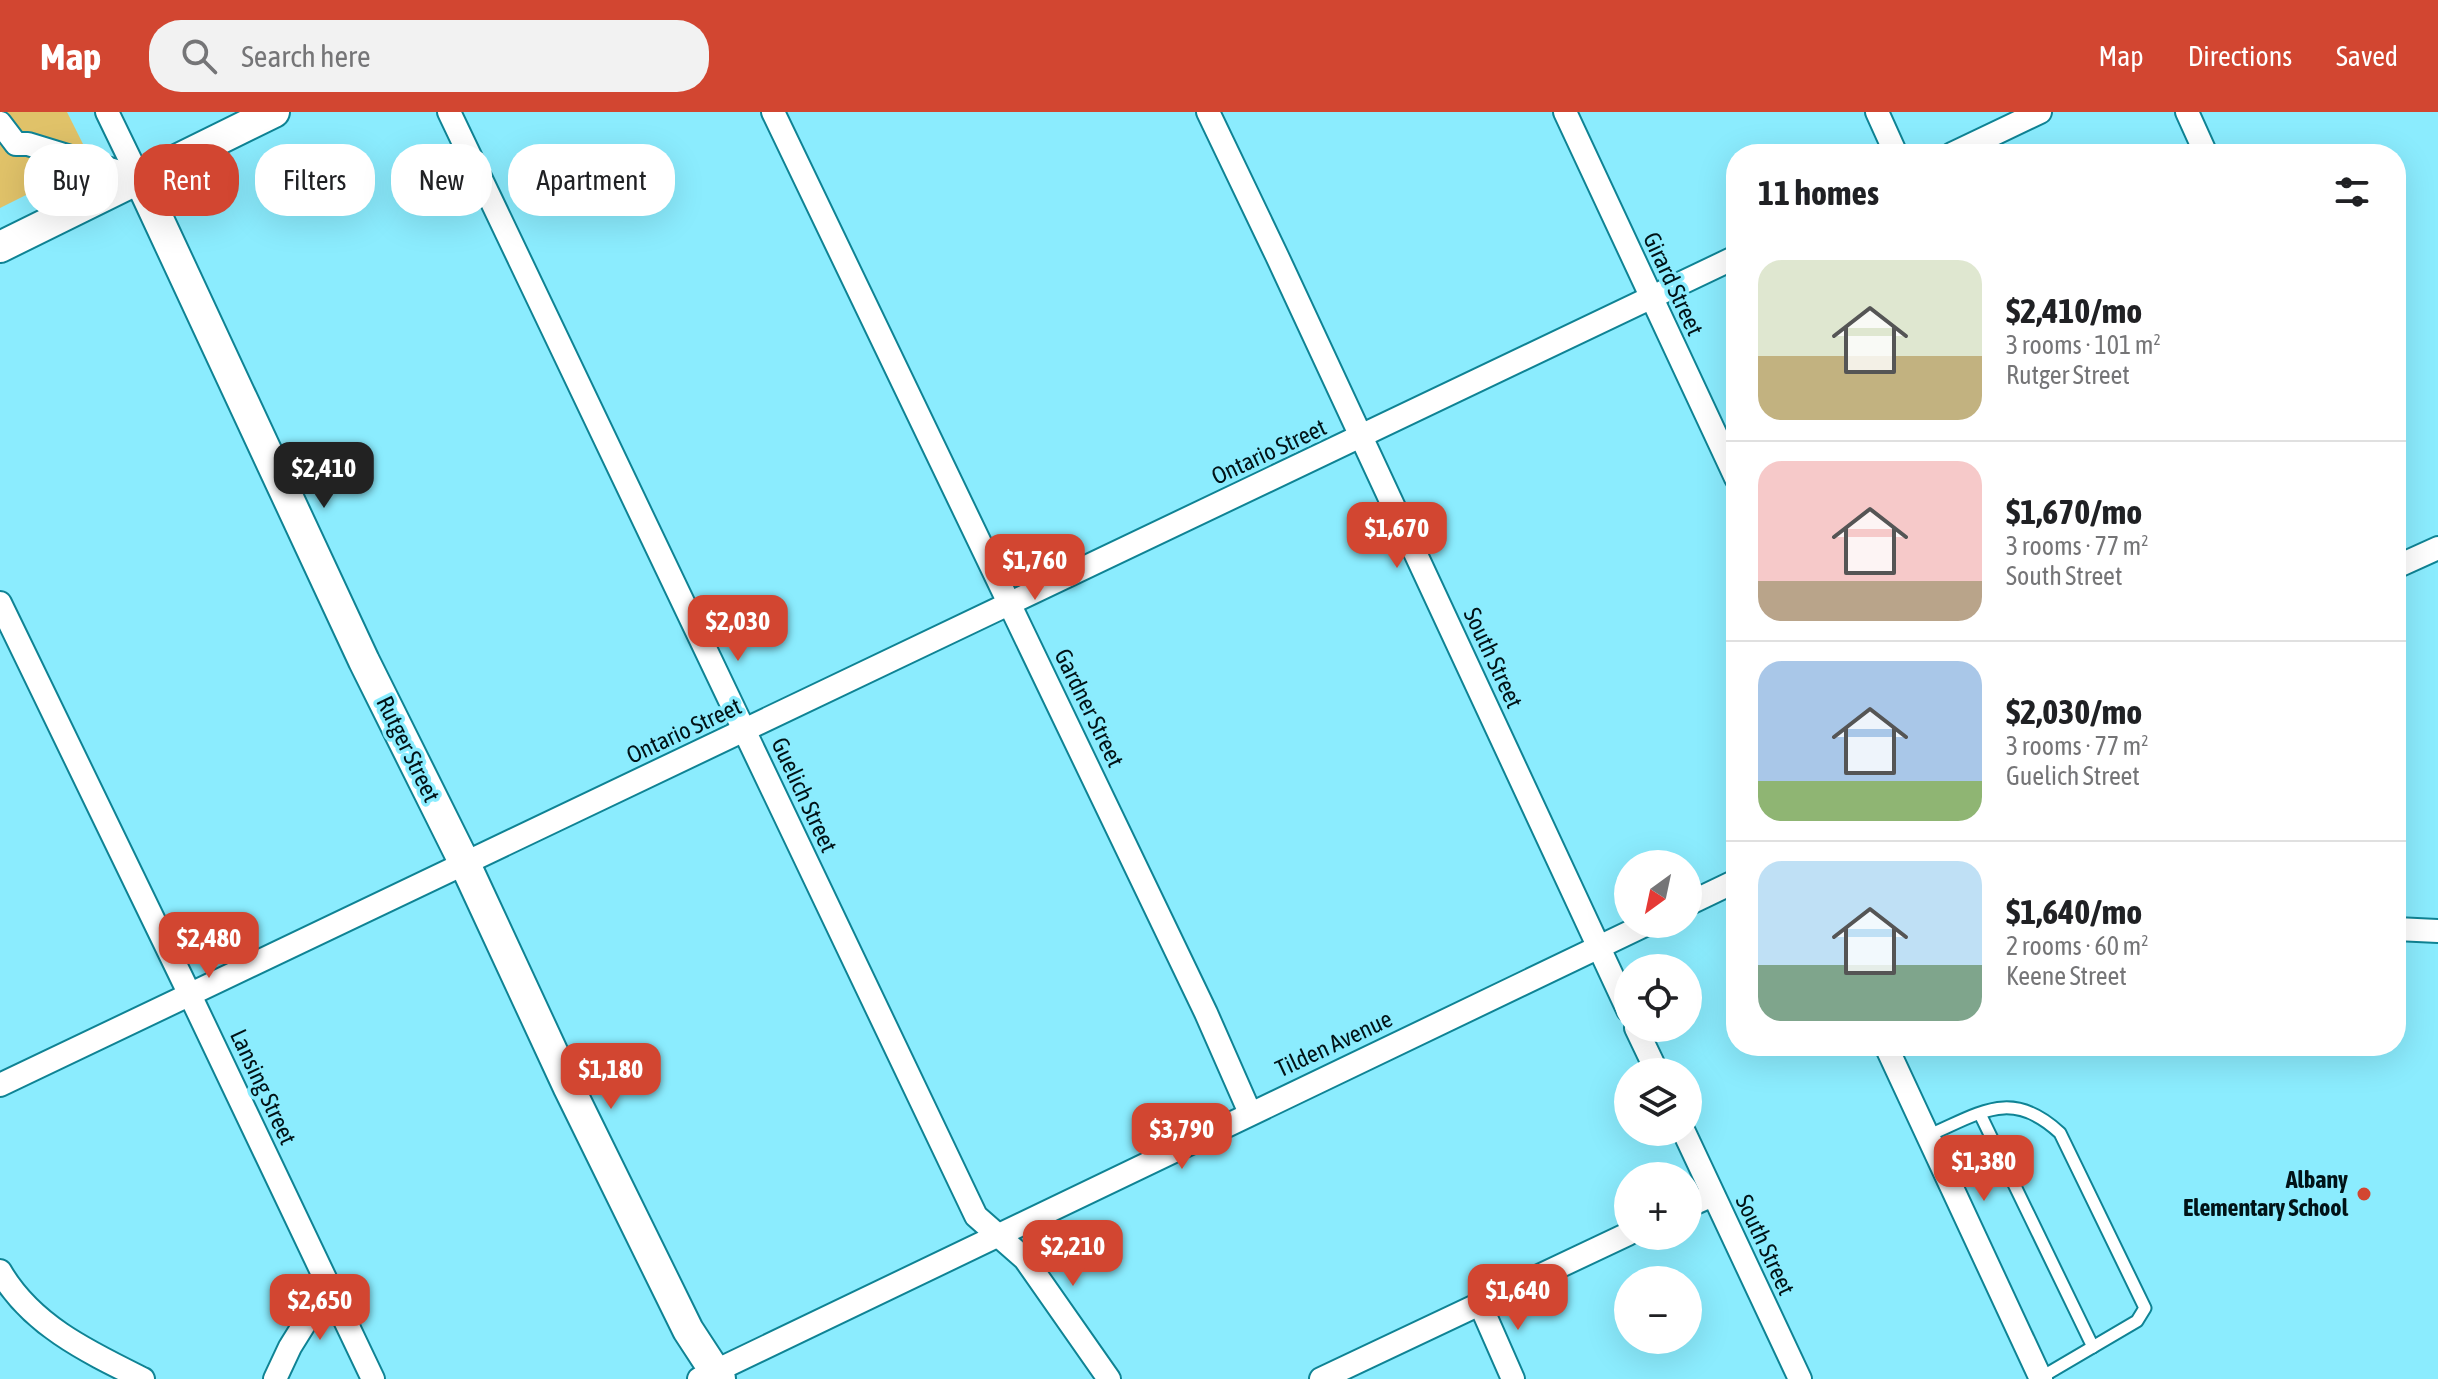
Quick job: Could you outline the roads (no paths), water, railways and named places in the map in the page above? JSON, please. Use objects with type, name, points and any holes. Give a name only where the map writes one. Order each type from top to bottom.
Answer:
[{"type":"street","name":"Rutger Street","points":[[107,112],[134,168]]},
{"type":"street","points":[[209,144],[274,112]]},
{"type":"street","name":"Guelich Street","points":[[449,112],[976,1216],[1025,1259],[1109,1379]]},
{"type":"street","name":"Gardner Street","points":[[773,112],[1206,1013],[1250,1113]]},
{"type":"street","name":"South Street","points":[[1208,112],[1614,980]]},
{"type":"street","name":"Girard Street","points":[[1565,112],[1726,457]]},
{"type":"street","points":[[1877,112],[1891,144]]},
{"type":"street","points":[[1973,144],[2040,112]]},
{"type":"street","points":[[2187,112],[2201,144]]},
{"type":"street","points":[[0,123],[8,146],[28,144],[134,176]]},
{"type":"street","points":[[0,247],[134,180]]},
{"type":"street","name":"Rutger Street","points":[[157,216],[364,661],[711,1376]]},
{"type":"street","name":"Ontario Street","points":[[0,1085],[1726,262]]},
{"type":"street","points":[[2406,560],[2438,548]]},
{"type":"street","name":"Lansing Street","points":[[0,603],[373,1379]]},
{"type":"street","points":[[1702,897],[1726,886]]},
{"type":"street","points":[[2406,929],[2438,931]]},
{"type":"street","name":"Tilden Avenue","points":[[711,1376],[996,1235],[1618,938]]},
{"type":"street","points":[[1891,1056],[2040,1378]]},
{"type":"street","name":"South Street","points":[[1690,1146],[1800,1379]]},
{"type":"street","points":[[1702,1200],[1713,1195]]},
{"type":"street","points":[[1321,1379],[1614,1241]]},
{"type":"street","points":[[0,1271],[12,1292],[37,1317],[88,1352],[143,1379]]},
{"type":"street","points":[[275,1379],[290,1347],[328,1286]]},
{"type":"street","points":[[1480,1304],[1513,1379]]},
{"type":"lane","points":[[1927,1136],[1997,1107],[2023,1109],[2048,1122],[2060,1133],[2145,1308],[2137,1321],[2040,1378]]},
{"type":"lane","points":[[1980,1114],[2093,1347]]},
{"type":"place","name":"Albany Elementary School","points":[[2364,1194]]}]
